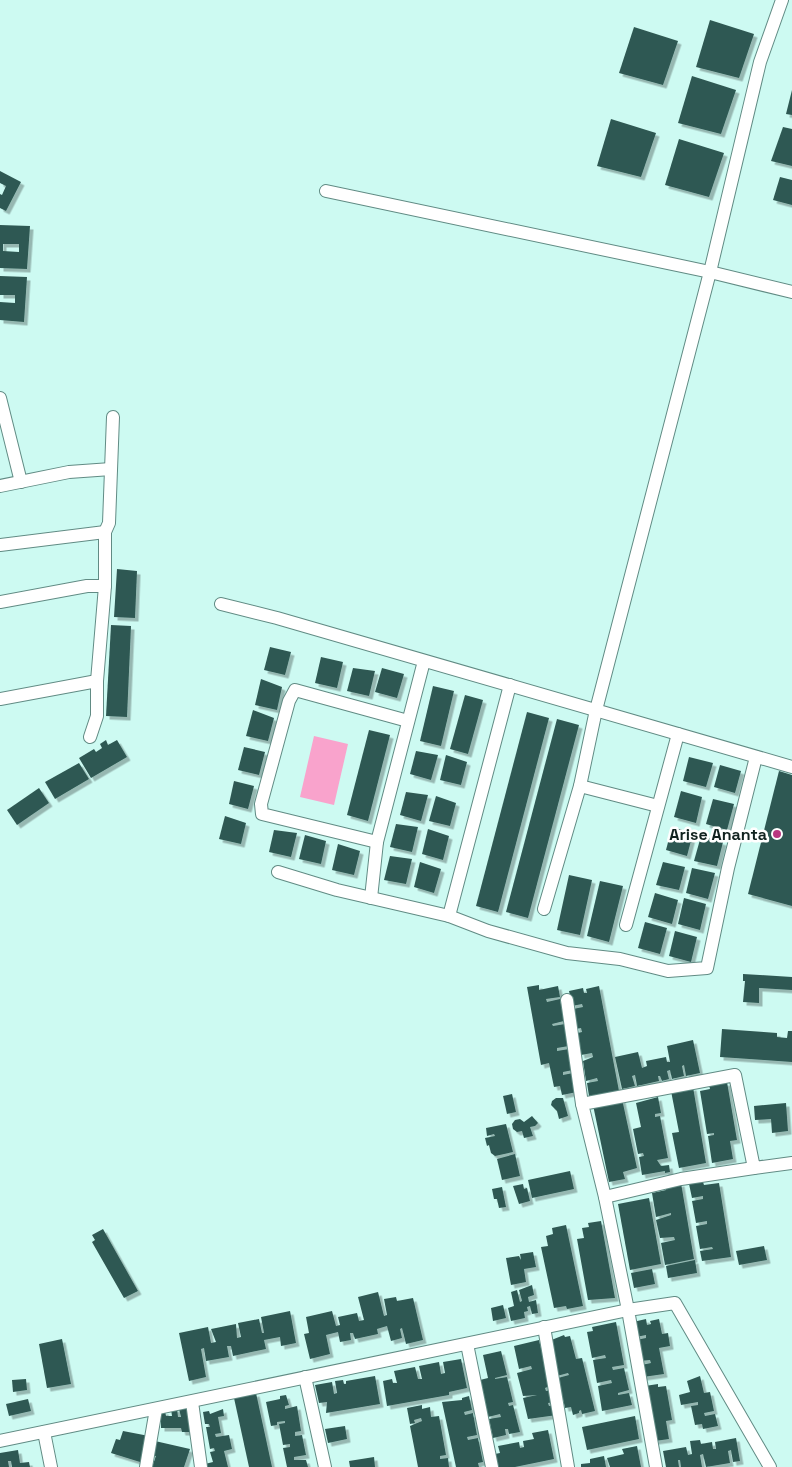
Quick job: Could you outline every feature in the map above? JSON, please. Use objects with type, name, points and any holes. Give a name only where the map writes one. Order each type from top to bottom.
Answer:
[{"type":"street","points":[[544,910],[580,786],[596,710],[710,272],[760,62],[782,0]]},
{"type":"street","points":[[326,191],[710,272],[792,292]]},
{"type":"street","points":[[0,398],[21,482]]},
{"type":"street","points":[[90,737],[97,716],[97,681],[105,586],[105,532],[109,523],[113,417]]},
{"type":"street","points":[[0,486],[69,472],[111,468]]},
{"type":"street","points":[[0,545],[105,532]]},
{"type":"street","points":[[0,602],[87,586],[105,586]]},
{"type":"street","points":[[221,604],[792,767]]},
{"type":"street","points":[[371,898],[377,842],[424,661]]},
{"type":"street","points":[[0,699],[97,681]]},
{"type":"street","points":[[448,916],[510,686]]},
{"type":"street","points":[[377,842],[262,814],[261,804],[289,701],[295,690],[408,721]]},
{"type":"street","points":[[626,925],[678,734]]},
{"type":"street","points":[[278,872],[337,890],[448,916],[488,931],[568,952],[620,959],[668,971],[707,968],[728,868],[756,756]]},
{"type":"street","points":[[580,786],[658,806]]},
{"type":"street","points":[[568,1000],[582,1104],[605,1197],[628,1310],[656,1467]]},
{"type":"street","points":[[582,1104],[735,1075],[754,1168]]},
{"type":"street","points":[[605,1197],[681,1179],[792,1163]]},
{"type":"street","points":[[0,1441],[544,1327],[628,1310],[675,1303],[770,1467]]},
{"type":"street","points":[[544,1327],[568,1467]]},
{"type":"street","points":[[466,1344],[492,1467]]},
{"type":"street","points":[[305,1378],[325,1467]]},
{"type":"street","points":[[192,1402],[201,1467]]},
{"type":"street","points":[[146,1467],[156,1409]]},
{"type":"street","points":[[44,1432],[51,1467]]},
{"type":"shaded area","points":[[314,736],[348,744],[334,805],[300,797]]},
{"type":"building","points":[[710,20],[754,34],[739,78],[696,67]]},
{"type":"building","points":[[634,27],[678,41],[663,85],[619,73]]},
{"type":"building","points":[[692,76],[736,90],[721,134],[678,123]]},
{"type":"building","points":[[792,90],[792,115],[786,114]]},
{"type":"building","points":[[611,119],[656,133],[641,177],[597,166]]},
{"type":"building","points":[[783,127],[792,129],[792,166],[771,161]]},
{"type":"building","points":[[679,139],[724,153],[709,197],[665,185]]},
{"type":"building","points":[[0,171],[21,182],[6,211],[0,208],[0,194],[2,195],[6,186],[0,183]]},
{"type":"building","points":[[780,177],[792,180],[792,205],[773,200]]},
{"type":"building","points":[[0,225],[30,226],[27,269],[0,268]],"holes":[[[3,244],[19,244],[19,252],[3,251]]]},
{"type":"building","points":[[0,276],[27,277],[24,322],[0,320],[0,302],[15,303],[15,295],[0,295]]},
{"type":"building","points":[[117,569],[137,571],[135,618],[114,617]]},
{"type":"building","points":[[111,625],[131,626],[127,717],[106,716]]},
{"type":"building","points":[[270,647],[291,652],[285,675],[264,670]]},
{"type":"building","points":[[321,657],[343,662],[337,688],[315,683]]},
{"type":"building","points":[[353,668],[375,671],[369,696],[347,691]]},
{"type":"building","points":[[382,668],[404,674],[397,698],[375,692]]},
{"type":"building","points":[[261,679],[282,687],[277,710],[255,705]]},
{"type":"building","points":[[433,686],[454,691],[441,746],[420,741]]},
{"type":"building","points":[[465,695],[483,700],[468,754],[450,749]]},
{"type":"building","points":[[253,710],[274,718],[268,741],[246,736]]},
{"type":"building","points":[[527,712],[549,718],[498,912],[476,906]]},
{"type":"building","points":[[557,719],[579,725],[528,918],[506,912]]},
{"type":"building","points":[[369,730],[390,735],[368,821],[347,815]]},
{"type":"building","points":[[106,740],[108,745],[117,740],[127,757],[91,778],[79,758],[94,749],[96,752],[102,748],[100,744]]},
{"type":"building","points":[[244,747],[265,752],[259,775],[238,770]]},
{"type":"building","points":[[416,751],[438,755],[431,780],[410,774]]},
{"type":"building","points":[[446,755],[467,762],[461,785],[440,780]]},
{"type":"building","points":[[689,757],[713,763],[706,787],[683,781]]},
{"type":"building","points":[[79,763],[89,779],[55,799],[45,782]]},
{"type":"building","points":[[720,765],[741,771],[735,793],[714,787]]},
{"type":"building","name":"Arise Ananta","points":[[779,771],[792,775],[792,906],[748,894]]},
{"type":"building","points":[[234,781],[254,786],[248,809],[229,804]]},
{"type":"building","points":[[39,788],[49,803],[17,825],[7,810]]},
{"type":"building","points":[[681,791],[702,797],[696,823],[674,817]]},
{"type":"building","points":[[406,792],[428,795],[421,821],[400,815]]},
{"type":"building","points":[[436,796],[456,803],[450,826],[429,821]]},
{"type":"building","points":[[713,799],[734,804],[727,830],[706,824]]},
{"type":"building","points":[[225,816],[246,823],[241,844],[219,839]]},
{"type":"building","points":[[396,824],[418,827],[412,852],[390,847]]},
{"type":"building","points":[[672,827],[693,833],[687,856],[666,850]]},
{"type":"building","points":[[428,829],[449,836],[443,860],[422,854]]},
{"type":"building","points":[[274,830],[297,833],[291,857],[269,852]]},
{"type":"building","points":[[305,835],[326,841],[321,864],[299,859]]},
{"type":"building","points":[[701,836],[723,842],[717,866],[694,861]]},
{"type":"building","points":[[338,844],[360,851],[354,875],[332,870]]},
{"type":"building","points":[[390,856],[412,859],[406,884],[384,880]]},
{"type":"building","points":[[420,862],[441,869],[434,893],[414,887]]},
{"type":"building","points":[[663,862],[685,867],[679,890],[656,885]]},
{"type":"building","points":[[692,868],[715,873],[708,899],[686,893]]},
{"type":"building","points":[[569,875],[592,880],[580,935],[557,930]]},
{"type":"building","points":[[600,881],[623,886],[609,942],[587,936]]},
{"type":"building","points":[[655,893],[678,900],[672,924],[648,917]]},
{"type":"building","points":[[684,898],[706,904],[700,930],[678,924]]},
{"type":"building","points":[[645,922],[667,928],[660,954],[638,948]]},
{"type":"building","points":[[675,931],[697,937],[691,962],[669,956]]},
{"type":"building","points":[[743,974],[792,977],[792,990],[759,988],[759,1003],[743,1002],[745,981],[743,981]]},
{"type":"building","points":[[539,985],[539,990],[558,986],[560,997],[546,999],[547,1002],[560,999],[564,1021],[552,1024],[553,1026],[565,1024],[569,1046],[557,1048],[557,1051],[569,1049],[573,1070],[563,1072],[563,1075],[573,1073],[577,1092],[562,1095],[560,1086],[554,1087],[549,1063],[541,1065],[527,987]]},
{"type":"building","points":[[599,986],[619,1091],[589,1096],[587,1083],[598,1081],[597,1078],[586,1081],[583,1061],[593,1057],[592,1053],[581,1055],[577,1033],[582,1032],[581,1028],[576,1029],[573,1009],[583,1007],[582,1004],[572,1006],[569,991],[583,988],[584,993],[587,993],[586,989]]},
{"type":"building","points":[[722,1029],[777,1033],[777,1037],[787,1038],[788,1031],[792,1031],[792,1062],[720,1057]]},
{"type":"building","points":[[693,1040],[700,1073],[686,1076],[684,1065],[682,1066],[684,1076],[672,1079],[670,1070],[667,1071],[669,1079],[662,1081],[660,1076],[658,1076],[659,1081],[637,1086],[635,1075],[632,1076],[635,1086],[622,1089],[615,1057],[638,1052],[642,1068],[647,1066],[646,1061],[666,1057],[667,1062],[670,1062],[667,1046]]},
{"type":"building","points":[[727,1082],[737,1140],[730,1141],[733,1159],[712,1163],[708,1136],[714,1135],[714,1133],[707,1134],[700,1091],[710,1089],[709,1085]]},
{"type":"building","points":[[693,1087],[706,1163],[679,1168],[672,1133],[679,1132],[671,1091]]},
{"type":"building","points":[[512,1094],[516,1112],[507,1114],[503,1096]]},
{"type":"building","points":[[658,1097],[661,1113],[655,1114],[655,1117],[660,1116],[668,1158],[657,1160],[661,1166],[669,1165],[670,1172],[665,1173],[665,1171],[642,1175],[639,1157],[644,1156],[643,1153],[638,1154],[633,1129],[641,1127],[636,1103]]},
{"type":"building","points":[[556,1098],[563,1098],[568,1116],[559,1119],[557,1111],[551,1105],[552,1101]]},
{"type":"building","points":[[622,1099],[637,1168],[623,1172],[625,1179],[609,1182],[593,1105]]},
{"type":"building","points":[[786,1103],[788,1131],[772,1133],[771,1119],[755,1120],[754,1106]]},
{"type":"building","points":[[532,1116],[538,1123],[530,1127],[533,1136],[524,1138],[522,1131],[517,1132],[513,1129],[512,1124],[515,1120],[520,1119],[524,1122]]},
{"type":"building","points":[[506,1124],[513,1152],[495,1156],[491,1153],[489,1145],[487,1146],[485,1138],[495,1136],[494,1134],[487,1136],[486,1128]]},
{"type":"building","points":[[515,1154],[520,1176],[502,1180],[497,1159]]},
{"type":"building","points":[[570,1171],[574,1189],[532,1198],[528,1180]]},
{"type":"building","points":[[703,1182],[704,1185],[719,1183],[731,1257],[702,1261],[700,1251],[713,1249],[712,1247],[700,1249],[696,1226],[707,1224],[707,1221],[696,1223],[692,1201],[703,1199],[703,1196],[692,1198],[689,1184]]},
{"type":"building","points":[[681,1183],[694,1259],[665,1265],[661,1243],[675,1240],[674,1237],[660,1238],[656,1220],[671,1215],[671,1213],[656,1217],[652,1193],[666,1190],[665,1186]]},
{"type":"building","points":[[523,1184],[524,1189],[527,1188],[530,1201],[519,1204],[513,1186]]},
{"type":"building","points":[[502,1187],[506,1207],[499,1208],[497,1199],[494,1199],[492,1189]]},
{"type":"building","points":[[649,1198],[661,1264],[630,1270],[618,1204]]},
{"type":"building","points":[[601,1221],[615,1298],[588,1300],[577,1239],[584,1238],[582,1228],[589,1227],[588,1223]]},
{"type":"building","points":[[566,1225],[583,1306],[567,1309],[566,1306],[554,1308],[541,1247],[548,1246],[546,1236],[553,1234],[552,1228]]},
{"type":"building","points":[[103,1229],[138,1291],[124,1298],[92,1242],[95,1240],[92,1235]]},
{"type":"building","points":[[764,1246],[767,1260],[739,1265],[736,1251]]},
{"type":"building","points":[[533,1252],[536,1267],[524,1269],[526,1282],[511,1285],[506,1258],[519,1256],[521,1260],[520,1254]]},
{"type":"building","points":[[695,1260],[697,1273],[668,1278],[666,1266]]},
{"type":"building","points":[[652,1269],[655,1284],[634,1288],[631,1273]]},
{"type":"building","points":[[532,1285],[534,1295],[528,1297],[529,1302],[536,1300],[538,1313],[532,1314],[530,1306],[527,1307],[528,1311],[524,1312],[525,1318],[511,1321],[508,1308],[514,1306],[511,1292],[517,1290],[520,1302],[522,1301],[519,1290]]},
{"type":"building","points":[[378,1292],[384,1316],[387,1315],[384,1299],[396,1297],[397,1301],[413,1298],[423,1340],[406,1344],[402,1328],[400,1329],[402,1338],[391,1341],[387,1326],[377,1329],[378,1334],[355,1339],[353,1333],[350,1333],[351,1340],[340,1342],[338,1332],[326,1335],[330,1354],[310,1359],[304,1334],[309,1333],[306,1317],[332,1311],[336,1326],[340,1325],[338,1317],[357,1313],[359,1321],[364,1320],[358,1297]]},
{"type":"building","points":[[503,1305],[506,1318],[493,1321],[491,1308]]},
{"type":"building","points":[[290,1311],[296,1343],[281,1346],[280,1337],[264,1340],[266,1349],[233,1356],[231,1346],[227,1346],[229,1357],[206,1361],[204,1348],[201,1349],[206,1377],[189,1381],[179,1333],[208,1327],[211,1343],[216,1342],[211,1329],[236,1324],[237,1338],[241,1337],[238,1323],[259,1319],[262,1333],[264,1333],[261,1317]]},
{"type":"building","points":[[646,1319],[647,1325],[651,1324],[650,1321],[659,1319],[662,1334],[668,1333],[670,1346],[659,1348],[664,1374],[643,1377],[641,1365],[651,1363],[650,1360],[640,1361],[636,1340],[646,1338],[646,1335],[636,1337],[633,1322]]},
{"type":"building","points":[[616,1322],[624,1365],[612,1367],[613,1370],[624,1368],[629,1390],[618,1393],[618,1395],[629,1393],[632,1405],[602,1411],[598,1386],[612,1383],[611,1380],[597,1383],[593,1360],[606,1358],[605,1355],[592,1358],[587,1332],[593,1331],[592,1327]]},
{"type":"building","points":[[564,1335],[565,1337],[570,1336],[576,1359],[582,1358],[595,1411],[582,1414],[581,1410],[573,1415],[571,1407],[565,1408],[558,1378],[569,1375],[568,1373],[557,1376],[549,1341]]},
{"type":"building","points":[[62,1339],[71,1384],[47,1388],[39,1344]]},
{"type":"building","points":[[539,1340],[550,1386],[545,1388],[546,1391],[551,1390],[554,1402],[548,1403],[549,1406],[554,1405],[557,1415],[528,1419],[523,1398],[537,1395],[523,1396],[517,1373],[532,1369],[531,1366],[519,1369],[514,1346]]},
{"type":"building","points":[[501,1351],[507,1375],[495,1379],[507,1377],[513,1402],[508,1403],[509,1406],[513,1405],[520,1432],[509,1434],[508,1429],[505,1429],[506,1435],[493,1438],[489,1419],[501,1417],[500,1414],[488,1417],[480,1380],[488,1378],[483,1355]]},
{"type":"building","points":[[461,1359],[467,1388],[449,1392],[449,1395],[387,1406],[383,1381],[392,1379],[393,1383],[397,1383],[394,1371],[415,1367],[418,1379],[422,1379],[419,1366],[439,1362],[441,1374],[445,1373],[443,1362]]},
{"type":"building","points":[[375,1376],[380,1404],[326,1413],[327,1402],[319,1403],[315,1385],[332,1382],[334,1394],[337,1393],[335,1381],[343,1380],[344,1384],[346,1384],[346,1381]]},
{"type":"building","points":[[700,1376],[704,1393],[710,1392],[714,1411],[704,1413],[705,1416],[715,1414],[718,1426],[703,1429],[702,1424],[695,1425],[691,1406],[698,1405],[698,1402],[681,1405],[679,1395],[690,1392],[687,1381]]},
{"type":"building","points":[[26,1379],[27,1390],[13,1392],[12,1380]]},
{"type":"building","points":[[658,1384],[658,1387],[666,1386],[672,1420],[666,1421],[669,1439],[655,1441],[645,1386]]},
{"type":"building","points":[[256,1393],[272,1467],[249,1467],[234,1398]]},
{"type":"building","points":[[286,1395],[289,1405],[285,1406],[285,1409],[297,1406],[301,1431],[295,1432],[295,1436],[302,1435],[306,1455],[294,1457],[294,1460],[306,1460],[308,1467],[287,1467],[283,1448],[290,1447],[290,1444],[283,1445],[279,1424],[285,1423],[285,1421],[277,1422],[277,1425],[271,1426],[266,1402],[280,1399],[280,1396]]},
{"type":"building","points":[[469,1396],[472,1410],[464,1412],[465,1415],[473,1413],[477,1435],[467,1437],[468,1440],[478,1438],[483,1462],[478,1463],[479,1467],[456,1467],[442,1402],[462,1400],[462,1398]]},
{"type":"building","points":[[28,1399],[31,1411],[9,1416],[6,1404]]},
{"type":"building","points":[[422,1405],[422,1409],[430,1407],[431,1417],[439,1416],[446,1455],[440,1456],[440,1459],[448,1458],[449,1467],[418,1467],[410,1426],[422,1421],[421,1418],[414,1420],[415,1423],[410,1424],[407,1408]]},
{"type":"building","points":[[188,1407],[190,1432],[182,1432],[181,1428],[161,1428],[161,1418],[158,1418],[157,1412],[165,1411],[166,1416],[172,1416],[171,1409],[177,1408],[178,1417],[181,1417],[179,1409]]},
{"type":"building","points":[[223,1409],[224,1416],[218,1417],[221,1433],[215,1434],[216,1437],[229,1435],[232,1449],[224,1451],[228,1467],[205,1467],[205,1464],[213,1462],[210,1452],[215,1451],[214,1448],[210,1449],[206,1427],[210,1427],[209,1424],[205,1424],[203,1412],[209,1411],[210,1414]]},
{"type":"building","points":[[635,1416],[639,1439],[587,1450],[582,1427]]},
{"type":"building","points":[[345,1426],[347,1439],[328,1443],[325,1429]]},
{"type":"building","points":[[548,1430],[554,1459],[515,1467],[498,1467],[495,1454],[500,1453],[498,1446],[519,1442],[520,1448],[524,1447],[523,1441],[534,1439],[532,1433]]},
{"type":"building","points":[[123,1431],[149,1436],[140,1462],[111,1453],[116,1439],[120,1440]]},
{"type":"building","points":[[736,1438],[740,1461],[733,1462],[731,1450],[728,1451],[730,1463],[706,1467],[703,1454],[700,1455],[702,1467],[681,1467],[680,1460],[678,1460],[679,1467],[666,1467],[663,1451],[686,1447],[688,1455],[692,1454],[690,1441],[700,1440],[701,1444],[712,1442],[713,1449],[716,1449],[715,1442]]},
{"type":"building","points":[[155,1441],[190,1449],[184,1467],[152,1467],[156,1456],[151,1455]]},
{"type":"building","points":[[637,1446],[641,1467],[610,1467],[607,1458],[624,1454],[622,1449]]},
{"type":"building","points":[[18,1450],[20,1463],[29,1462],[30,1467],[12,1467],[11,1461],[8,1461],[9,1467],[0,1467],[0,1453]]},
{"type":"building","points":[[604,1456],[606,1467],[581,1467],[581,1464],[590,1463],[590,1459]]},
{"type":"building","points":[[374,1457],[375,1467],[350,1467],[349,1461]]},
{"type":"place","name":"Arise Ananta","points":[[777,834]]}]
